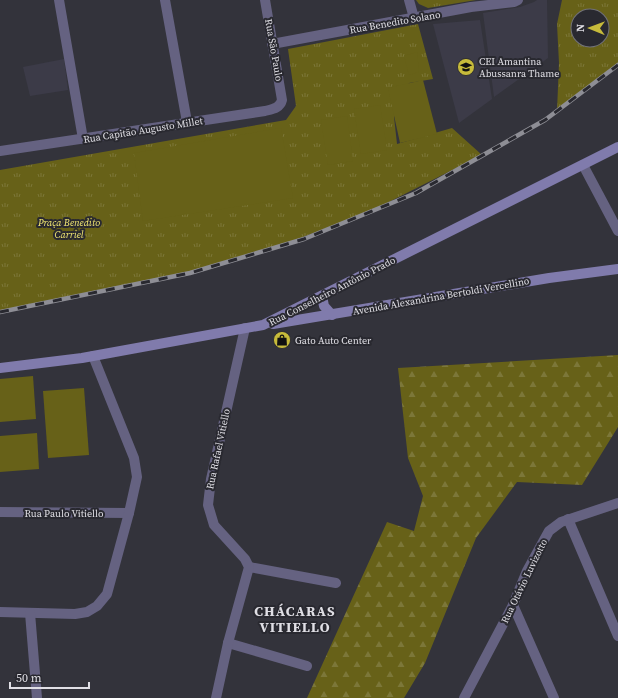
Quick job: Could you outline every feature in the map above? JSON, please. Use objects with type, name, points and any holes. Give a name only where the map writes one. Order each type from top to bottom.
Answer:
[{"type":"main road","name":"Rua Conselheiro Antônio Prado","points":[[0,368],[93,356],[263,325],[618,147]]},
{"type":"main road","name":"Avenida Alexandrina Bertoldi Vercellino","points":[[263,325],[332,315],[549,278],[618,269]]},
{"type":"main road","points":[[322,296],[324,306],[332,315]]},
{"type":"street","points":[[59,0],[83,140]]},
{"type":"street","points":[[165,0],[187,122]]},
{"type":"street","name":"Rua São Paulo","points":[[265,0],[282,100]]},
{"type":"street","points":[[409,0],[414,18]]},
{"type":"street","name":"Rua Benedito Solano","points":[[272,44],[477,6],[514,2],[518,0]]},
{"type":"street","name":"Rua Capitão Augusto Millet","points":[[0,151],[83,140],[272,109],[278,107],[282,100]]},
{"type":"street","points":[[583,165],[618,231]]},
{"type":"street","name":"Rua Rafael Vitiello","points":[[245,328],[211,479],[208,505],[214,525],[245,559],[249,567]]},
{"type":"street","points":[[0,612],[75,614],[87,612],[97,606],[106,594],[129,513],[137,477],[134,458],[93,356]]},
{"type":"street","name":"Rua Otávio Luvizotto","points":[[464,698],[513,605],[527,571],[549,531],[561,522],[568,519],[618,503]]},
{"type":"street","name":"Rua Paulo Vitiello","points":[[0,512],[129,513]]},
{"type":"street","points":[[568,519],[618,636]]},
{"type":"street","points":[[216,698],[228,643],[249,567],[336,583]]},
{"type":"street","points":[[513,605],[554,698]]},
{"type":"street","points":[[30,612],[37,698]]},
{"type":"street","points":[[228,643],[307,666]]},
{"type":"shaded area","points":[[537,0],[547,0],[548,58],[494,97],[483,13],[520,7]]},
{"type":"shaded area","name":"CEI Amantina Abussanra Thame","points":[[480,20],[492,99],[459,123],[433,24]]},
{"type":"shaded area","points":[[64,59],[68,90],[30,96],[23,67]]},
{"type":"green space","points":[[416,0],[476,0],[428,8],[419,4]]},
{"type":"green space","points":[[562,0],[618,0],[618,65],[557,111],[559,63],[557,24]]},
{"type":"green space","name":"Praça Benedito Carriel","points":[[418,24],[433,79],[409,83],[394,117],[397,144],[452,128],[482,155],[369,212],[274,248],[176,276],[0,312],[0,170],[286,120],[296,106],[288,49]]},
{"type":"green space","points":[[417,52],[419,72],[409,75],[404,56]]},
{"type":"green space","points":[[423,80],[437,134],[400,143],[388,88]]},
{"type":"green space","points":[[380,105],[387,150],[361,154],[354,109]]},
{"type":"green space","points":[[347,116],[353,161],[328,165],[321,120]]},
{"type":"green space","points":[[281,128],[293,198],[143,221],[134,153]]},
{"type":"green space","points":[[618,355],[618,427],[582,485],[517,482],[476,538],[425,663],[404,698],[307,698],[387,522],[414,531],[423,496],[408,458],[398,368]]},
{"type":"green space","points":[[33,376],[36,419],[0,422],[0,379]]},
{"type":"green space","points":[[84,388],[89,455],[48,458],[43,391]]},
{"type":"green space","points":[[37,433],[39,469],[0,472],[0,436]]},
{"type":"railway","points":[[0,312],[190,273],[304,239],[416,193],[545,120],[618,65]]},
{"type":"place","name":"CEI Amantina Abussanra Thame","points":[[466,67]]},
{"type":"place","name":"Gato Auto Center","points":[[282,340]]},
{"type":"district","name":"CHÁCARAS VITIELLO","points":[[295,620]]}]
